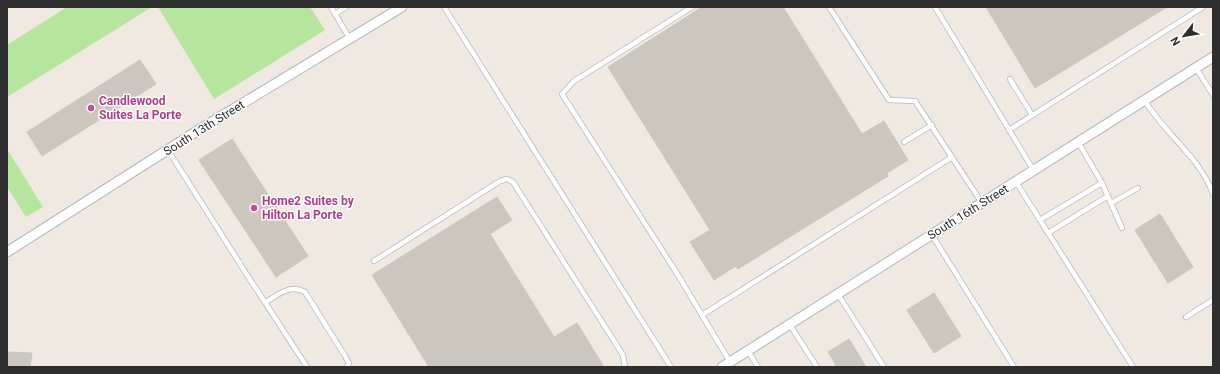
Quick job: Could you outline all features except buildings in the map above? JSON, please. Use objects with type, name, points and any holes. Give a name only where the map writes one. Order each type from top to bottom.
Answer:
[{"type":"street","name":"South 13th Street","points":[[7,252],[168,150],[402,7]]},
{"type":"street","name":"South 16th Street","points":[[722,367],[1213,57]]},
{"type":"lane","points":[[331,7],[350,39]]},
{"type":"lane","points":[[335,14],[346,7]]},
{"type":"lane","points":[[444,7],[671,367]]},
{"type":"lane","points":[[692,7],[574,81],[562,94],[702,314],[730,362]]},
{"type":"lane","points":[[829,7],[890,100],[915,101],[982,203]]},
{"type":"lane","points":[[934,7],[1034,171]]},
{"type":"lane","points":[[1009,130],[1203,7]]},
{"type":"lane","points":[[1195,68],[1213,95]]},
{"type":"lane","points":[[1010,79],[1032,115]]},
{"type":"lane","points":[[1145,101],[1156,118],[1197,165],[1210,184],[1213,194]]},
{"type":"lane","points":[[904,142],[932,125]]},
{"type":"lane","points":[[1078,142],[1102,183],[1122,228]]},
{"type":"lane","points":[[168,150],[307,367]]},
{"type":"lane","points":[[702,314],[952,157]]},
{"type":"lane","points":[[374,261],[500,181],[507,179],[513,182],[623,355],[625,367]]},
{"type":"lane","points":[[1016,182],[1133,367]]},
{"type":"lane","points":[[1040,220],[1102,183]]},
{"type":"lane","points":[[1111,204],[1138,188]]},
{"type":"lane","points":[[1048,233],[1108,196]]},
{"type":"lane","points":[[932,235],[1014,367]]},
{"type":"lane","points":[[266,302],[287,290],[298,288],[305,292],[345,356],[349,363],[348,367]]},
{"type":"lane","points":[[838,294],[884,367]]},
{"type":"lane","points":[[1186,317],[1213,300]]},
{"type":"lane","points":[[790,325],[817,367]]},
{"type":"lane","points":[[748,351],[758,367]]},
{"type":"green space","points":[[67,7],[152,7],[7,97],[7,45]]},
{"type":"green space","points":[[158,7],[310,7],[325,30],[214,99]]},
{"type":"green space","points":[[7,149],[43,207],[26,217],[7,187]]},
{"type":"place","name":"Candlewood Suites La Porte","points":[[91,108]]},
{"type":"place","name":"Home2 Suites by Hilton La Porte","points":[[254,208]]}]
